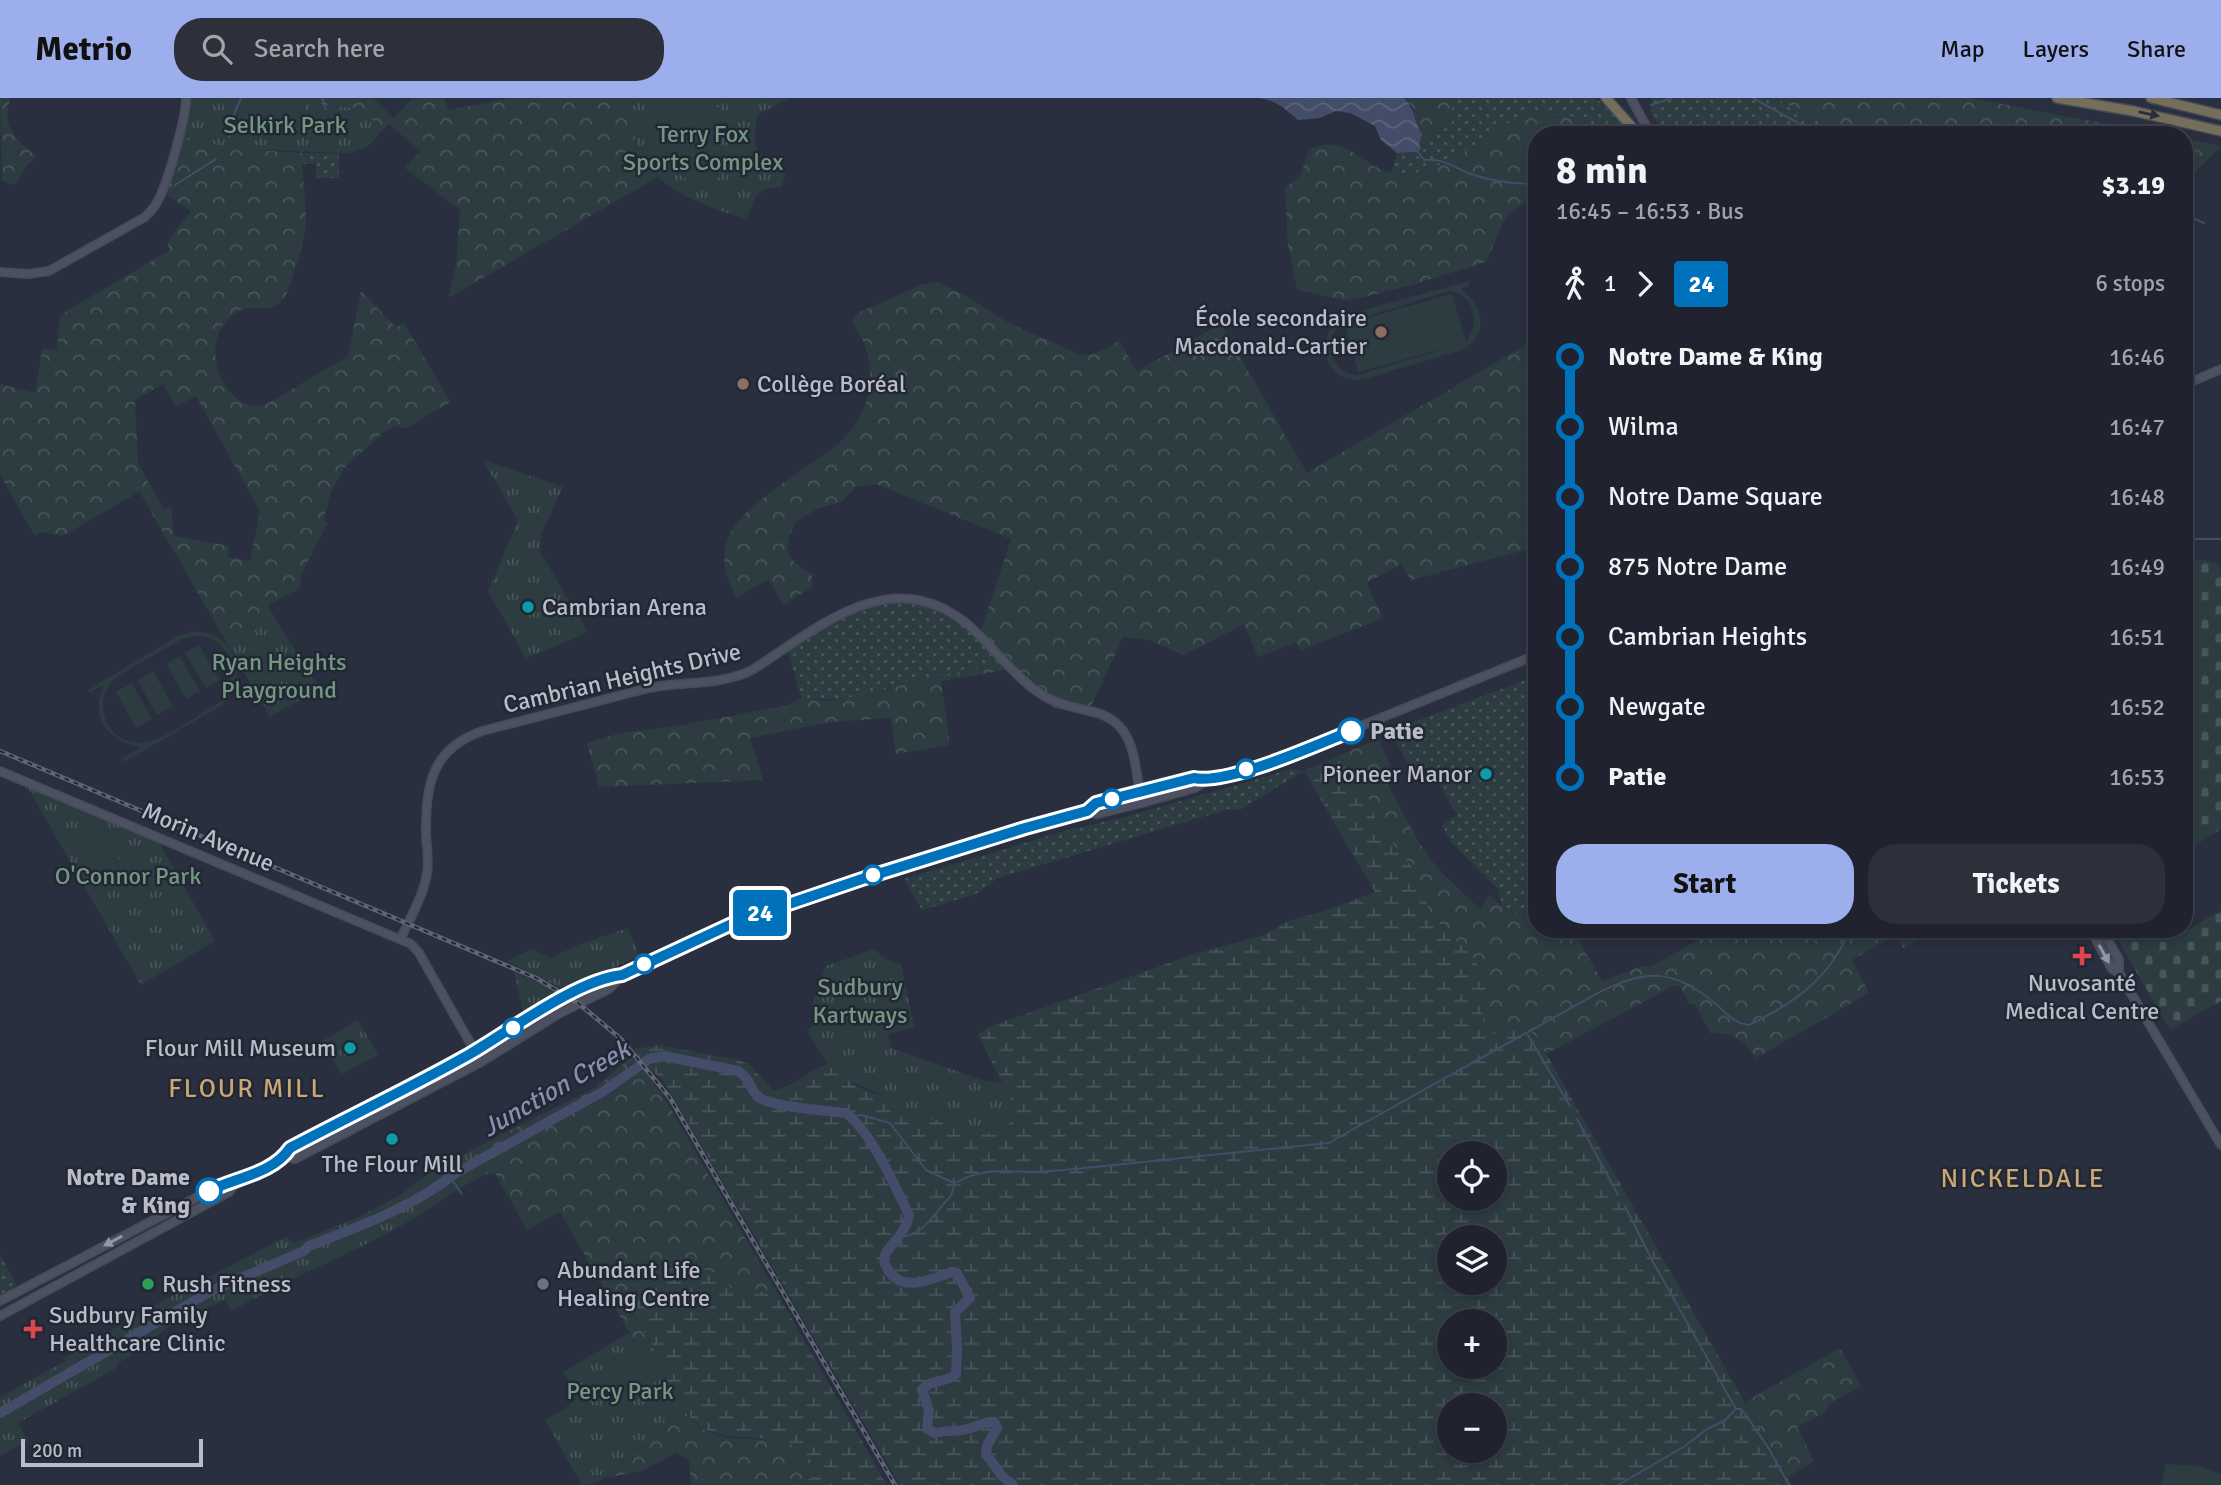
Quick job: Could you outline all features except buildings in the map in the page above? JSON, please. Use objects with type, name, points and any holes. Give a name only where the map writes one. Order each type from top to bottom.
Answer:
[{"type":"highway","points":[[1606,98],[1631,126]]},
{"type":"highway","points":[[2057,98],[2221,131]]},
{"type":"highway","points":[[2151,98],[2221,115]]},
{"type":"main road","points":[[0,272],[28,274],[49,271],[145,217],[156,204],[164,185],[184,117],[186,98]]},
{"type":"main road","points":[[1631,98],[1646,126]]},
{"type":"main road","points":[[2193,380],[2221,369]]},
{"type":"main road","name":"Cambrian Heights Drive","points":[[401,938],[426,876],[426,816],[430,781],[443,757],[463,740],[482,731],[649,688],[716,681],[737,676],[752,670],[848,610],[880,599],[908,599],[941,607],[968,625],[1016,673],[1049,699],[1057,704],[1100,713],[1117,722],[1130,745],[1142,803]]},
{"type":"main road","points":[[1087,811],[1097,814],[1142,803],[1195,788],[1207,780],[1299,752],[1528,658]]},
{"type":"main road","name":"Morin Avenue","points":[[0,771],[401,938]]},
{"type":"main road","points":[[0,1301],[223,1183],[235,1183],[284,1157],[290,1148],[475,1051],[605,977],[622,975],[706,934],[827,890],[1087,811],[1096,803],[1194,778],[1207,780]]},
{"type":"main road","points":[[401,938],[419,953],[481,1062]]},
{"type":"main road","points":[[2095,938],[2112,970],[2119,973]]},
{"type":"main road","points":[[2107,938],[2119,960],[2119,973],[2221,1145]]},
{"type":"main road","points":[[284,1157],[295,1159],[481,1062],[560,1013],[609,989],[622,975]]},
{"type":"main road","points":[[0,1317],[229,1192],[235,1183]]},
{"type":"green space","points":[[0,98],[11,98],[8,116],[12,132],[37,156],[24,169],[17,183],[12,185],[2,180]]},
{"type":"green space","name":"Selkirk Park","points":[[185,98],[319,98],[321,104],[357,109],[384,129],[367,147],[351,153],[234,149],[178,135]]},
{"type":"green space","points":[[245,98],[306,98],[306,133],[303,136],[238,132],[237,118]]},
{"type":"green space","points":[[319,98],[373,98],[394,118],[412,98],[444,98],[448,110],[512,98],[634,98],[637,140],[644,157],[658,177],[448,298],[456,266],[460,210],[405,168],[420,151],[389,124],[384,129],[357,109],[321,104]]},
{"type":"green space","name":"Terry Fox Sports Complex","points":[[634,98],[790,98],[759,114],[754,134],[757,150],[762,158],[785,174],[781,187],[766,189],[757,195],[747,219],[693,200],[676,190],[661,179],[639,150],[633,127]]},
{"type":"green space","points":[[647,98],[719,107],[724,115],[718,182],[702,183],[687,178],[672,170],[660,158],[645,129]]},
{"type":"green space","points":[[1404,98],[1452,98],[1452,124],[1419,144],[1413,108]]},
{"type":"green space","points":[[1452,98],[1596,98],[1625,126],[1593,126],[1580,117],[1550,126],[1528,126],[1528,132],[1465,151],[1441,165],[1417,173],[1391,174],[1397,153],[1413,153],[1419,144],[1452,124]]},
{"type":"green space","points":[[1651,98],[1774,98],[1827,126],[1658,126],[1651,112]]},
{"type":"green space","points":[[1775,98],[1971,98],[2117,126],[1827,126]]},
{"type":"green space","points":[[1525,112],[1580,117],[1593,126],[1528,126],[1528,199],[1505,218],[1486,262],[1348,301],[1297,290],[1288,246],[1285,188],[1300,175],[1312,149],[1337,145],[1390,173],[1405,174],[1441,164],[1479,143]]},
{"type":"green space","points":[[178,135],[239,147],[302,153],[305,229],[288,290],[283,299],[272,307],[246,308],[239,311],[221,328],[217,339],[215,350],[219,374],[239,400],[251,405],[265,405],[348,356],[361,291],[396,327],[404,323],[450,402],[407,428],[395,426],[385,431],[345,467],[332,490],[323,521],[328,522],[302,573],[300,588],[268,605],[274,616],[227,643],[139,491],[63,536],[41,532],[35,536],[0,475],[0,384],[35,393],[42,349],[57,350],[60,315],[170,250],[167,243],[191,211],[161,192]],"holes":[[[163,384],[176,407],[196,396],[260,511],[250,561],[228,557],[230,546],[174,536],[171,506],[164,509],[138,464],[135,400]]]},
{"type":"green space","points":[[2193,140],[2221,146],[2193,177]]},
{"type":"green space","points":[[302,153],[339,153],[339,178],[316,178],[316,164],[302,164]]},
{"type":"green space","points":[[1469,281],[1469,286],[1461,289],[1474,303],[1480,328],[1477,336],[1462,350],[1356,380],[1338,374],[1328,359],[1326,349],[1329,331],[1349,314]],"holes":[[[1450,291],[1459,294],[1470,304],[1473,311],[1473,327],[1466,342],[1452,294],[1345,324],[1358,372],[1464,343],[1358,375],[1341,369],[1335,362],[1330,347],[1331,339],[1342,324]]]},
{"type":"green space","points":[[938,282],[1009,323],[1081,355],[1096,353],[1119,341],[1137,371],[1221,324],[1307,473],[1528,344],[1528,549],[1411,580],[1401,564],[1366,583],[1383,618],[1300,651],[1296,642],[1258,657],[1244,624],[1184,655],[1149,640],[1123,637],[1089,711],[1069,707],[1055,709],[1006,670],[941,681],[950,745],[896,754],[891,718],[829,722],[750,738],[763,780],[599,787],[587,743],[621,733],[785,706],[801,698],[828,701],[886,691],[892,685],[1002,663],[979,637],[1011,539],[876,484],[856,487],[841,502],[816,509],[795,523],[788,541],[788,554],[796,564],[812,574],[812,587],[784,605],[768,579],[737,598],[728,579],[724,561],[731,532],[740,519],[766,495],[835,447],[861,415],[869,390],[869,362],[865,344],[853,318],[860,312],[921,285]]},
{"type":"green space","points":[[483,460],[563,487],[541,534],[540,552],[587,630],[580,636],[526,658],[488,591],[518,521]]},
{"type":"green space","points":[[2200,560],[2217,563],[2221,571],[2221,829],[2193,846],[2193,562]]},
{"type":"green space","points":[[880,600],[926,602],[955,615],[1003,663],[892,685],[875,694],[835,699],[801,698],[787,648],[836,618]]},
{"type":"green space","name":"Ryan Heights Playground","points":[[274,616],[320,688],[270,717],[227,643]]},
{"type":"green space","points":[[190,632],[205,633],[218,637],[227,645],[237,668],[231,693],[222,705],[124,762],[122,758],[141,747],[119,740],[105,726],[100,717],[99,706],[104,685],[89,692],[88,690],[178,636]],"holes":[[[198,635],[210,638],[226,652],[233,672],[227,692],[220,702],[155,740],[133,742],[113,731],[106,721],[104,698],[109,686],[118,676],[180,640]]]},
{"type":"green space","points":[[265,644],[286,679],[272,687],[251,652]]},
{"type":"green space","points":[[199,645],[220,680],[206,688],[185,653]]},
{"type":"green space","points":[[180,656],[200,691],[186,699],[166,664]]},
{"type":"green space","points":[[153,671],[173,706],[157,715],[137,680]]},
{"type":"green space","points":[[1528,679],[1528,917],[1503,908],[1498,889],[1451,842],[1442,825],[1457,815],[1429,767],[1412,772],[1393,737],[1395,729]]},
{"type":"green space","points":[[132,683],[152,719],[136,728],[116,692]]},
{"type":"green space","points":[[1379,739],[1391,767],[1382,773],[1418,841],[1438,869],[1480,909],[1489,895],[1511,911],[1528,917],[1528,938],[1577,938],[1602,981],[1642,966],[1651,967],[1701,938],[1890,938],[1852,960],[1869,993],[1756,1058],[1737,1038],[1725,1034],[1711,1034],[1695,1004],[1690,1004],[1679,986],[1675,985],[1546,1054],[1536,1036],[1485,1037],[1481,1008],[1486,987],[1446,929],[1430,915],[1416,872],[1378,826],[1362,779],[1347,752]]},
{"type":"green space","points":[[1347,752],[1362,779],[1378,826],[1416,872],[1430,914],[1475,959],[1486,987],[1481,1008],[1485,1036],[1521,1024],[1536,1036],[1792,1485],[900,1485],[669,1090],[660,1078],[640,1061],[635,1049],[659,1045],[738,1060],[749,1064],[773,1090],[782,1089],[820,1067],[837,1063],[849,1081],[862,1089],[881,1095],[927,1102],[1014,1107],[978,1034],[989,1027],[1191,955],[1264,935],[1289,921],[1375,892],[1304,771]]},
{"type":"green space","points":[[1292,769],[1304,771],[1239,810],[1229,809],[998,878],[976,894],[922,910],[904,879],[1068,830],[1125,817]]},
{"type":"green space","name":"O'Connor Park","points":[[24,781],[156,837],[215,941],[141,985]]},
{"type":"green space","points":[[97,828],[102,829],[122,865],[121,870],[110,877],[104,875],[84,841],[86,835]]},
{"type":"green space","points":[[2221,910],[2221,1001],[2170,1030],[2117,938],[2193,938],[2193,927]]},
{"type":"green space","points":[[628,928],[639,956],[565,990],[507,961],[531,949],[551,958],[581,944]]},
{"type":"green space","points":[[1897,938],[1920,938],[1903,948]]},
{"type":"green space","name":"Sudbury Kartways","points":[[874,949],[885,959],[901,964],[914,1027],[888,1034],[891,1048],[982,1080],[1002,1083],[1014,1107],[1014,1115],[1006,1129],[997,1134],[968,1131],[896,1107],[890,1098],[847,1080],[837,1063],[827,1063],[807,1030],[812,1027],[812,1004],[826,966]]},
{"type":"green space","points":[[514,972],[540,983],[564,997],[525,1020]]},
{"type":"green space","name":"Flour Mill Museum","points":[[358,1020],[378,1055],[341,1074],[322,1041]]},
{"type":"green space","points":[[636,1057],[668,1104],[781,1300],[763,1292],[746,1294],[732,1289],[719,1274],[690,1272],[658,1282],[627,1299],[655,1351],[641,1353],[560,1212],[527,1230],[479,1146],[596,1087],[630,1058]]},
{"type":"green space","points":[[479,1146],[492,1172],[465,1185],[390,1232],[232,1311],[225,1300],[175,1323],[153,1342],[117,1364],[116,1368],[18,1423],[28,1441],[0,1456],[0,1397],[66,1361],[64,1358],[160,1302],[286,1237],[293,1243],[357,1218],[402,1194],[432,1171]]},
{"type":"green space","points":[[0,1254],[17,1286],[0,1295]]},
{"type":"green space","points":[[706,1270],[719,1274],[732,1289],[746,1294],[763,1292],[781,1300],[887,1485],[795,1485],[828,1471],[826,1467],[817,1466],[801,1451],[788,1444],[711,1432],[688,1414],[669,1387],[666,1368],[627,1299],[665,1280]]},
{"type":"green space","name":"Percy Park","points":[[629,1333],[641,1353],[655,1351],[666,1369],[661,1409],[668,1432],[633,1452],[603,1479],[582,1485],[545,1420],[575,1400],[574,1390],[563,1372]]},
{"type":"green space","points":[[1840,1348],[1861,1386],[1830,1403],[1824,1413],[1797,1427],[1814,1461],[1788,1477],[1745,1402]]},
{"type":"green space","points":[[641,1362],[653,1378],[651,1381],[609,1402],[600,1387],[601,1384]]},
{"type":"green space","points":[[664,1379],[685,1411],[705,1430],[725,1437],[783,1442],[806,1452],[819,1466],[826,1466],[828,1471],[795,1485],[691,1485],[689,1461],[677,1453],[641,1471],[606,1478],[629,1454],[667,1434],[661,1409]]},
{"type":"green space","points":[[2166,1464],[2197,1466],[2221,1474],[2221,1485],[2161,1485]]},
{"type":"water","points":[[1259,98],[1404,98],[1422,134],[1419,144],[1421,148],[1418,152],[1397,153],[1381,140],[1375,126],[1350,113],[1336,111],[1320,118],[1298,120],[1276,103]]},
{"type":"waterway","points":[[229,137],[241,98]]},
{"type":"waterway","points":[[322,98],[326,109]]},
{"type":"waterway","points":[[1651,105],[1672,98]]},
{"type":"waterway","points":[[1753,98],[1804,126]]},
{"type":"waterway","points":[[1418,152],[1424,160],[1443,162],[1479,176],[1503,182],[1528,184]]},
{"type":"waterway","points":[[175,185],[216,159]]},
{"type":"waterway","points":[[2193,218],[2204,223]]},
{"type":"waterway","points":[[2193,539],[2221,539]]},
{"type":"waterway","points":[[897,1238],[910,1235],[930,1221],[950,1197],[955,1183],[984,1172],[1072,1169],[1329,1143],[1596,994],[1614,985],[1644,976],[1673,978],[1687,984],[1735,1020],[1749,1025],[1781,1008],[1809,987],[1832,962],[1846,938]]},
{"type":"waterway","points":[[1528,1035],[1570,1106]]},
{"type":"waterway","name":"Junction Creek","points":[[0,1413],[213,1290],[421,1197],[454,1174],[604,1091],[649,1059],[664,1056],[738,1071],[758,1097],[800,1108],[846,1113],[864,1133],[882,1160],[909,1215],[903,1230],[885,1255],[885,1265],[893,1276],[908,1283],[957,1273],[970,1298],[955,1312],[956,1374],[929,1384],[922,1390],[929,1410],[927,1429],[935,1433],[994,1422],[997,1428],[987,1446],[986,1454],[1002,1476],[1013,1485]]},
{"type":"waterway","points":[[850,1117],[861,1115],[890,1123],[926,1170],[954,1183]]},
{"type":"waterway","points":[[1577,1119],[1618,1195]]},
{"type":"waterway","points":[[450,1177],[462,1194]]},
{"type":"waterway","points":[[1625,1206],[1654,1264],[1736,1409],[1741,1409],[1745,1414],[1768,1447],[1789,1485]]},
{"type":"waterway","points":[[1618,1485],[1685,1446],[1707,1429],[1724,1421],[1735,1410]]},
{"type":"railway","points":[[0,751],[536,978],[578,1003],[621,1039],[670,1098],[895,1485]]},
{"type":"bus line","name":"24","points":[[209,1191],[223,1183],[235,1183],[284,1157],[290,1148],[467,1055],[550,1005],[605,977],[622,975],[706,934],[827,890],[1087,811],[1096,803],[1194,778],[1207,780],[1272,762],[1351,731]]},
{"type":"place","name":"École secondaire Macdonald-Cartier","points":[[1381,332]]},
{"type":"place","name":"Collège Boréal","points":[[743,384]]},
{"type":"place","name":"Cambrian Arena","points":[[528,607]]},
{"type":"place","name":"Patie","points":[[1351,731]]},
{"type":"place","name":"Pioneer Manor","points":[[1486,774]]},
{"type":"place","name":"Nuvosanté Medical Centre","points":[[2082,956]]},
{"type":"place","name":"Flour Mill Museum","points":[[350,1048]]},
{"type":"place","name":"The Flour Mill","points":[[392,1139]]},
{"type":"place","name":"Notre Dame & King","points":[[209,1191]]},
{"type":"place","name":"Rush Fitness","points":[[148,1284]]},
{"type":"place","name":"Abundant Life Healing Centre","points":[[543,1284]]},
{"type":"place","name":"Sudbury Family Healthcare Clinic","points":[[33,1329]]},
{"type":"district","name":"FLOUR MILL","points":[[247,1089]]},
{"type":"district","name":"NICKELDALE","points":[[2023,1179]]}]
